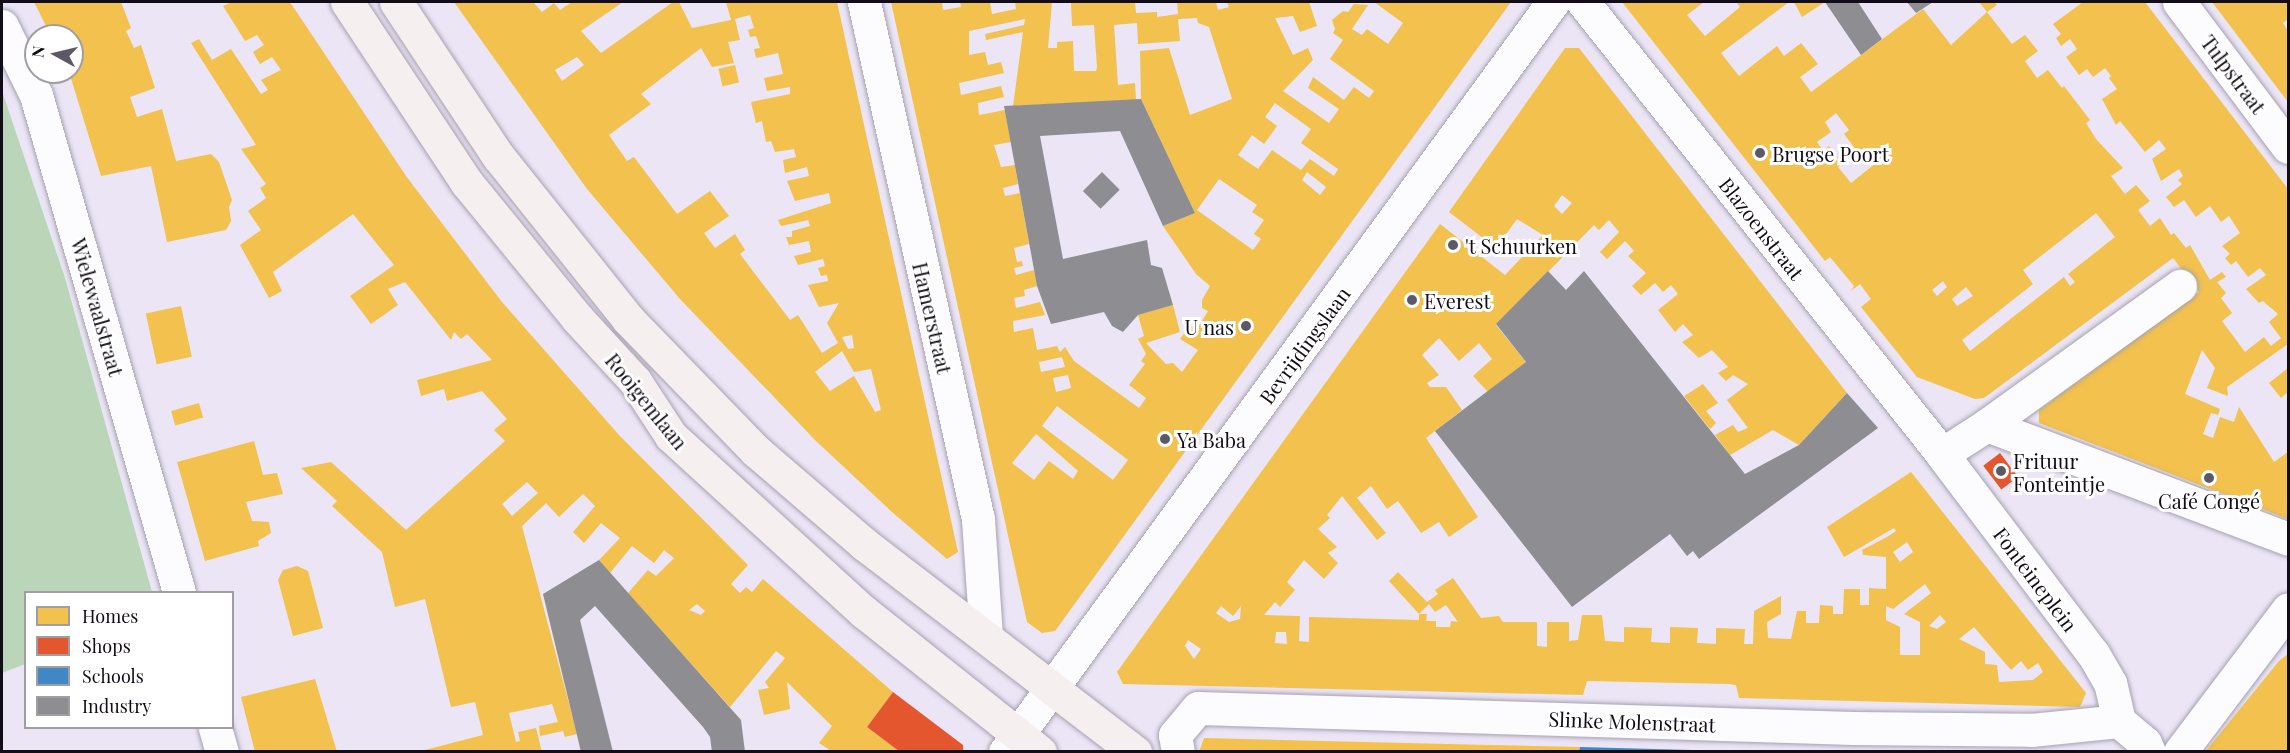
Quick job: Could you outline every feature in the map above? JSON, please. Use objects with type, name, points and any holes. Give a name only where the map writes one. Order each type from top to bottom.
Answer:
[{"type":"main road","name":"Rooigemlaan","points":[[347,2],[467,183],[577,318],[635,381],[671,435],[864,612],[1021,746]]},
{"type":"main road","name":"Rooigemlaan","points":[[396,2],[498,156],[628,319],[756,451],[864,544],[1135,752]]},
{"type":"street","name":"Hamerstraat","points":[[864,2],[978,519],[986,637]]},
{"type":"street","name":"Bevrijdingslaan","points":[[1053,689],[1553,2]]},
{"type":"street","name":"Blazoenstraat","points":[[1583,2],[1942,454]]},
{"type":"street","name":"Tulpstraat","points":[[2179,2],[2289,147]]},
{"type":"street","name":"Wielewaalstraat","points":[[2,26],[36,95],[179,591]]},
{"type":"street","points":[[1942,454],[1987,425],[2180,286]]},
{"type":"street","points":[[1987,425],[2289,540]]},
{"type":"street","name":"Fonteineplein","points":[[1942,454],[2093,654],[2110,683],[2119,721]]},
{"type":"street","points":[[2180,752],[2289,609]]},
{"type":"street","name":"Rooigemlaan","points":[[1021,746],[1053,689]]},
{"type":"street","name":"Slinke Molenstraat","points":[[1178,752],[1175,735],[1198,708],[1853,728],[2031,730],[2119,721]]},
{"type":"street","points":[[2119,721],[2145,743],[2149,752]]},
{"type":"street","points":[[215,729],[222,752]]},
{"type":"green space","points":[[2,91],[65,278],[152,591],[24,591],[24,664],[2,673]]},
{"type":"building: Homes","points":[[34,2],[121,2],[131,28],[126,31],[134,48],[141,45],[155,88],[130,97],[137,117],[162,109],[176,161],[211,154],[219,162],[232,200],[229,207],[231,221],[226,230],[167,242],[151,166],[101,176],[73,84],[84,84],[84,24],[45,24]]},
{"type":"building: Homes","points":[[232,2],[290,2],[406,176],[502,302],[619,435],[748,565],[731,584],[740,593],[746,587],[752,592],[763,579],[893,692],[867,727],[900,752],[833,752],[819,743],[832,726],[787,682],[790,709],[764,715],[758,690],[769,688],[765,682],[785,658],[776,651],[730,707],[628,593],[648,570],[656,576],[674,558],[664,550],[654,563],[632,546],[610,573],[599,560],[620,538],[601,523],[584,543],[573,532],[595,506],[583,494],[559,517],[546,503],[522,526],[577,734],[565,737],[563,731],[540,736],[539,726],[558,722],[552,704],[509,713],[516,742],[520,741],[518,732],[536,728],[542,752],[417,752],[483,735],[475,702],[451,707],[425,599],[395,607],[382,552],[332,506],[337,501],[301,468],[331,462],[406,530],[505,441],[494,430],[507,419],[482,391],[447,401],[444,389],[421,396],[417,380],[492,360],[467,334],[461,339],[454,332],[451,340],[405,282],[388,289],[398,305],[371,324],[350,296],[394,265],[353,214],[273,272],[282,291],[269,298],[240,245],[261,230],[248,211],[266,198],[260,188],[266,184],[241,149],[256,145],[191,43],[199,39],[212,60],[231,49],[261,94],[268,90],[261,80],[281,70],[272,57],[260,64],[253,52],[264,45],[257,35],[245,41],[223,6]],"holes":[[[527,482],[538,493],[512,516],[502,504]],[[697,604],[705,611],[701,615],[689,610]]]},
{"type":"building: Homes","points":[[454,2],[533,2],[542,12],[554,3],[560,10],[572,2],[623,2],[581,31],[601,53],[673,2],[679,2],[692,28],[731,20],[726,2],[837,2],[958,552],[947,559],[892,512],[816,441],[680,299],[587,189]],"holes":[[[750,15],[754,28],[748,30],[750,37],[756,36],[760,48],[754,49],[756,58],[778,53],[783,74],[764,78],[767,91],[790,87],[790,94],[751,102],[756,123],[762,121],[766,142],[771,141],[775,152],[794,149],[796,157],[783,160],[785,173],[807,167],[809,176],[787,181],[795,201],[829,193],[831,203],[778,220],[781,226],[808,220],[810,226],[792,231],[792,237],[786,237],[789,245],[809,241],[811,252],[794,256],[798,265],[823,259],[825,266],[818,268],[821,276],[827,275],[828,281],[808,285],[819,307],[839,303],[827,323],[838,343],[822,353],[798,315],[790,320],[740,254],[745,250],[735,234],[715,248],[704,233],[729,216],[710,191],[677,214],[634,157],[627,161],[609,135],[651,104],[641,94],[701,48],[712,67],[734,63],[728,42],[740,40],[735,19]],[[577,57],[584,65],[562,81],[555,70]],[[852,335],[854,348],[848,349],[842,337]],[[842,351],[854,372],[871,369],[881,410],[875,412],[854,376],[830,391],[815,372]]]},
{"type":"building: Homes","points":[[891,2],[942,2],[943,10],[961,7],[960,2],[990,2],[992,14],[1016,9],[1015,2],[1052,2],[1048,48],[1057,48],[1057,42],[1073,41],[1074,71],[1096,71],[1094,25],[1072,26],[1071,2],[1135,2],[1136,13],[1157,12],[1157,17],[1178,14],[1177,2],[1216,2],[1218,10],[1229,7],[1227,2],[1309,2],[1317,26],[1300,32],[1293,16],[1275,18],[1293,55],[1308,48],[1313,60],[1283,91],[1329,123],[1339,109],[1308,88],[1313,77],[1344,100],[1354,87],[1369,98],[1374,91],[1330,59],[1343,40],[1333,33],[1335,29],[1332,20],[1343,11],[1348,12],[1354,4],[1368,5],[1352,29],[1362,35],[1367,29],[1388,44],[1403,23],[1374,2],[1511,2],[1055,631],[1042,633],[1027,622]],"holes":[[[1197,18],[1198,23],[1209,27],[1232,99],[1190,115],[1169,48],[1140,51],[1141,99],[1195,213],[1163,226],[1196,274],[1210,286],[1202,300],[1202,308],[1208,311],[1197,329],[1190,325],[1180,339],[1198,350],[1182,372],[1173,363],[1166,364],[1146,343],[1180,332],[1173,305],[1138,315],[1144,336],[1138,339],[1146,354],[1141,361],[1145,364],[1129,385],[1146,398],[1139,408],[1074,361],[1065,347],[1060,352],[1057,346],[1037,350],[1033,328],[1014,332],[1013,321],[1045,315],[1040,302],[1016,308],[1014,298],[1025,296],[1024,290],[1037,286],[1034,270],[1016,275],[1014,268],[1023,266],[1022,261],[1017,262],[1014,248],[1029,244],[1020,193],[1005,196],[1003,188],[1018,184],[1015,165],[1001,167],[994,145],[1011,142],[1005,110],[979,115],[978,103],[1004,97],[1001,86],[961,95],[959,83],[1004,73],[1001,62],[988,65],[985,52],[969,55],[969,31],[1025,19],[1024,25],[985,34],[986,40],[1023,32],[1013,106],[1136,100],[1135,83],[1118,85],[1114,25],[1137,23],[1138,44],[1180,41],[1178,19]],[[1275,103],[1311,129],[1301,143],[1338,169],[1334,176],[1310,159],[1301,170],[1272,150],[1258,169],[1238,155],[1252,135],[1264,144],[1277,126],[1265,117]],[[1307,172],[1326,187],[1320,195],[1302,180]],[[1219,179],[1257,205],[1252,212],[1264,220],[1254,234],[1261,239],[1253,250],[1197,210]],[[1062,357],[1065,367],[1041,372],[1039,362]],[[1068,375],[1071,388],[1056,392],[1053,378]],[[1057,406],[1128,460],[1113,480],[1042,426]],[[1036,434],[1078,471],[1073,479],[1049,461],[1034,480],[1012,463]]]},
{"type":"building: Homes","points":[[1622,2],[1704,2],[1687,15],[1705,36],[1740,7],[1736,2],[1789,2],[1721,53],[1739,76],[1777,46],[1784,56],[1801,43],[1818,64],[1800,77],[1811,92],[1923,9],[1951,45],[1987,12],[2012,44],[2025,35],[2038,51],[2025,61],[2037,78],[2048,70],[2062,88],[2064,86],[2090,120],[2086,123],[2096,139],[2123,168],[2111,176],[2125,194],[2136,185],[2150,201],[2138,210],[2150,226],[2160,218],[2171,235],[2174,233],[2186,248],[2190,245],[2210,280],[2222,272],[2226,277],[2217,282],[2226,293],[2221,298],[2232,313],[2222,321],[2245,352],[2264,337],[2271,346],[2281,338],[2269,322],[2278,314],[2263,301],[2259,303],[2246,289],[2266,275],[2260,268],[2248,277],[2236,261],[2231,265],[2225,258],[2230,254],[2222,246],[2240,233],[2229,216],[2221,222],[2210,206],[2196,217],[2184,200],[2174,207],[2166,197],[2182,184],[2178,180],[2183,176],[2179,169],[2161,181],[2152,159],[2166,149],[2159,140],[2145,152],[2120,121],[2116,125],[2102,99],[2117,89],[2109,78],[2111,76],[2105,68],[2093,77],[2087,69],[2079,75],[2066,57],[2077,49],[2070,39],[2061,46],[2056,38],[2061,34],[2053,24],[2083,2],[2145,2],[2288,189],[2288,344],[2227,387],[2228,396],[2207,388],[2215,368],[2202,350],[2185,394],[2220,409],[2218,415],[2211,413],[2203,434],[2213,438],[2220,417],[2234,422],[2239,407],[2274,462],[2288,452],[2288,519],[2039,423],[2039,410],[2199,292],[2173,258],[1984,398],[1975,399],[1917,377],[1861,307],[1871,299],[1860,284],[1851,291],[1854,286],[1830,257],[1825,261]],"holes":[[[1836,113],[1849,130],[1844,134],[1857,151],[1864,148],[1876,163],[1851,183],[1838,167],[1842,163],[1829,146],[1823,151],[1817,142],[1831,132],[1825,122]],[[2096,213],[2115,237],[2068,274],[2075,282],[2070,286],[2064,277],[1970,351],[1962,340],[2033,284],[2023,270]],[[1943,281],[1947,287],[1937,296],[1932,290]],[[1966,287],[1973,296],[1957,306],[1952,299]]]},
{"type":"building: Homes","points":[[1794,2],[1825,2],[1802,17]]},
{"type":"building: Homes","points":[[1979,2],[1994,2],[1997,5],[1987,12]]},
{"type":"building: Homes","points":[[2212,2],[2288,2],[2288,19],[2283,23],[2288,31],[2288,102]]},
{"type":"building: Homes","points":[[1565,48],[1579,48],[1847,393],[1799,445],[1773,430],[1730,455],[1715,435],[1733,425],[1738,432],[1748,428],[1727,400],[1748,384],[1733,375],[1726,381],[1718,373],[1728,367],[1712,350],[1699,358],[1682,342],[1693,335],[1683,324],[1675,332],[1658,310],[1678,294],[1671,285],[1663,292],[1655,283],[1641,295],[1632,286],[1646,273],[1628,256],[1634,251],[1625,241],[1607,259],[1600,252],[1619,232],[1609,220],[1599,230],[1594,225],[1496,325],[1526,362],[1488,392],[1473,376],[1492,359],[1479,343],[1459,361],[1439,338],[1422,355],[1439,375],[1427,383],[1430,387],[1446,387],[1462,410],[1426,438],[1478,517],[1449,537],[1439,522],[1421,533],[1398,501],[1387,509],[1371,486],[1357,498],[1386,533],[1377,540],[1342,496],[1327,515],[1330,518],[1318,529],[1337,547],[1328,553],[1338,563],[1324,579],[1304,560],[1287,582],[1295,590],[1280,607],[1275,602],[1264,615],[1300,616],[1299,641],[1309,642],[1309,617],[1419,620],[1419,614],[1389,581],[1398,572],[1427,602],[1438,594],[1435,590],[1453,578],[1481,618],[1499,616],[1503,622],[1537,622],[1537,646],[1547,647],[1547,622],[1569,622],[1569,641],[1578,640],[1582,615],[1602,615],[1605,641],[1624,642],[1624,627],[1652,628],[1651,642],[1670,643],[1670,627],[1698,628],[1697,643],[1716,644],[1716,628],[1745,629],[1744,644],[1753,644],[1754,611],[1781,596],[1781,614],[1767,622],[1768,638],[1791,639],[1797,611],[1806,611],[1806,623],[1819,623],[1820,605],[1833,606],[1833,614],[1843,614],[1844,589],[1860,589],[1860,605],[1869,605],[1869,588],[1886,589],[1886,557],[1863,555],[1862,550],[1896,531],[1894,528],[1844,557],[1827,527],[1911,472],[2086,693],[2080,707],[1739,698],[1736,685],[1729,684],[1587,681],[1583,695],[1123,684],[1117,672],[1440,224],[1505,275],[1543,235],[1517,219],[1496,248],[1449,212]],"holes":[[[1562,195],[1572,203],[1562,214],[1554,206]],[[1907,542],[1913,552],[1900,562],[1893,552]],[[1925,584],[1931,593],[1904,614],[1920,622],[1920,655],[1900,655],[1900,627],[1886,620],[1886,606],[1893,609]],[[1429,604],[1435,612],[1446,605],[1458,622],[1451,621],[1450,627],[1436,627],[1436,621],[1426,621],[1427,614],[1419,614]],[[1221,606],[1233,616],[1241,606],[1240,619],[1229,622],[1216,613]],[[1940,615],[1946,622],[1937,629],[1929,626]],[[1974,627],[2011,670],[2021,661],[2028,670],[2038,663],[2043,672],[2033,680],[1999,682],[1997,665],[1985,664],[1985,652],[1959,639]],[[1276,632],[1286,632],[1287,644],[1275,643]],[[1188,640],[1201,649],[1194,659],[1185,646]]]},
{"type":"building: Homes","points":[[735,65],[739,83],[722,86],[718,69]]},
{"type":"building: Homes","points":[[181,306],[192,357],[157,364],[146,313]]},
{"type":"building: Homes","points":[[2288,368],[2288,392],[2281,398],[2269,383]]},
{"type":"building: Homes","points":[[1703,384],[1718,403],[1706,411],[1716,423],[1710,429],[1684,396]]},
{"type":"building: Homes","points":[[199,403],[203,417],[175,425],[171,411]]},
{"type":"building: Homes","points":[[254,441],[263,475],[277,473],[283,494],[246,502],[252,521],[269,522],[271,533],[258,541],[259,546],[205,561],[177,462]]},
{"type":"building: Homes","points":[[297,566],[308,571],[323,628],[293,636],[278,580],[283,570]]},
{"type":"building: Homes","points":[[2288,654],[2288,752],[2205,752],[2279,661]]},
{"type":"building: Homes","points":[[315,679],[337,752],[255,752],[241,697]]},
{"type":"building: Homes","points":[[1204,738],[1580,747],[1579,752],[1199,752]]},
{"type":"building: Shops","name":"Frituur Fonteintje","points":[[2000,453],[2018,477],[2001,490],[1983,466]]},
{"type":"building: Shops","points":[[893,692],[963,745],[963,752],[900,752],[867,727]]},
{"type":"building: Schools","points":[[1580,747],[1692,750],[1692,752],[1579,752]]},
{"type":"building: Industry","points":[[1825,2],[1858,2],[1882,39],[1861,55]]},
{"type":"building: Industry","points":[[1907,2],[1933,2],[1916,13]]},
{"type":"building: Industry","points":[[1141,99],[1195,213],[1163,226],[1120,131],[1040,136],[1063,259],[1147,240],[1151,265],[1162,268],[1173,305],[1138,315],[1123,332],[1112,326],[1104,312],[1051,324],[1037,286],[1004,106]]},
{"type":"building: Industry","points":[[1102,172],[1120,190],[1101,209],[1083,191]]},
{"type":"building: Industry","points":[[1548,271],[1566,290],[1584,271],[1745,474],[1799,445],[1847,393],[1878,428],[1699,559],[1693,551],[1687,556],[1670,534],[1572,607],[1435,431],[1526,362],[1496,324]]},
{"type":"building: Industry","points":[[599,560],[741,720],[745,752],[712,752],[710,737],[703,727],[595,606],[580,620],[613,752],[581,752],[543,594]]},
{"type":"place","name":"Brugse Poort","points":[[1760,153]]},
{"type":"place","name":"'t Schuurken","points":[[1453,245]]},
{"type":"place","name":"Everest","points":[[1412,300]]},
{"type":"place","name":"U nas","points":[[1246,326]]},
{"type":"place","name":"Ya Baba","points":[[1165,439]]},
{"type":"place","name":"Frituur Fonteintje","points":[[2001,471]]},
{"type":"place","name":"Café Congé","points":[[2209,478]]}]
